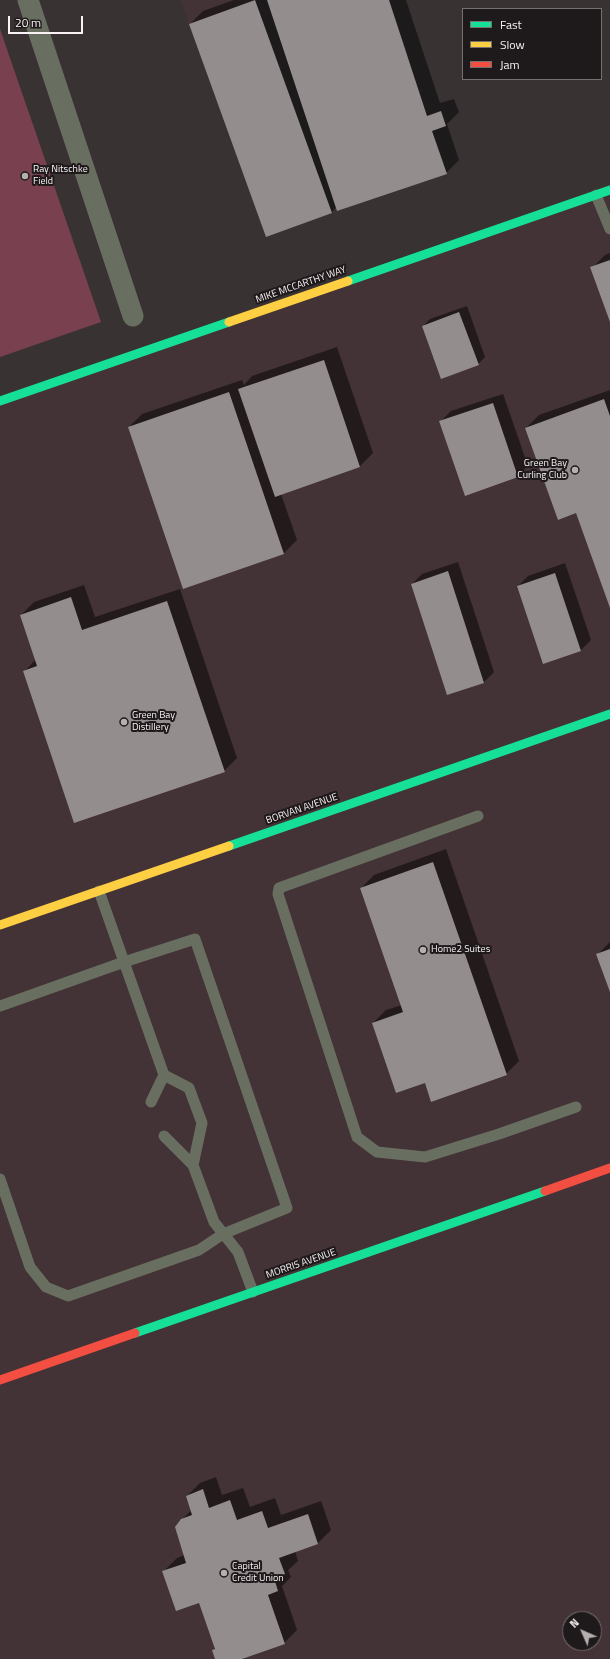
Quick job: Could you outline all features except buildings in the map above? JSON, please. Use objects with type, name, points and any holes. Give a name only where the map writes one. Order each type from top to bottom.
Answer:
[{"type":"street","points":[[28,0],[133,316]]},
{"type":"street","name":"MIKE MCCARTHY WAY","points":[[0,401],[610,190]]},
{"type":"street","name":"BORVAN AVENUE","points":[[0,925],[610,714]]},
{"type":"street","name":"MORRIS AVENUE","points":[[0,1380],[610,1168]]},
{"type":"lane","points":[[596,195],[610,229]]},
{"type":"lane","points":[[478,816],[280,888],[278,894],[357,1137],[377,1152],[425,1157],[499,1134],[576,1106]]},
{"type":"lane","points":[[99,891],[164,1075],[189,1088],[202,1123],[193,1165]]},
{"type":"lane","points":[[0,1006],[124,962],[195,940],[286,1208],[223,1234],[199,1250],[68,1296],[46,1287],[30,1267],[0,1179]]},
{"type":"lane","points":[[152,1102],[164,1075]]},
{"type":"lane","points":[[164,1136],[193,1165],[214,1222],[238,1252],[253,1292]]},
{"type":"shaded area","points":[[181,0],[255,0],[189,24]]},
{"type":"shaded area","name":"Ray Nitschke Field","points":[[0,29],[101,322],[0,357]]},
{"type":"shaded area","points":[[610,190],[610,1659],[0,1659],[0,401]]},
{"type":"traffic: fast","points":[[348,281],[610,190]]},
{"type":"traffic: fast","points":[[0,401],[229,322]]},
{"type":"traffic: fast","points":[[229,846],[610,714]]},
{"type":"traffic: fast","points":[[135,1333],[545,1191]]},
{"type":"traffic: slow","points":[[229,322],[348,281]]},
{"type":"traffic: slow","points":[[0,925],[229,846]]},
{"type":"traffic: jam","points":[[545,1191],[610,1168]]},
{"type":"traffic: jam","points":[[0,1380],[135,1333]]},
{"type":"place","name":"Ray Nitschke Field","points":[[25,176]]},
{"type":"place","name":"Green Bay Curling Club","points":[[575,470]]},
{"type":"place","name":"Green Bay Distillery","points":[[124,722]]},
{"type":"place","name":"Home2 Suites","points":[[423,950]]},
{"type":"place","name":"Capital Credit Union","points":[[224,1573]]}]
